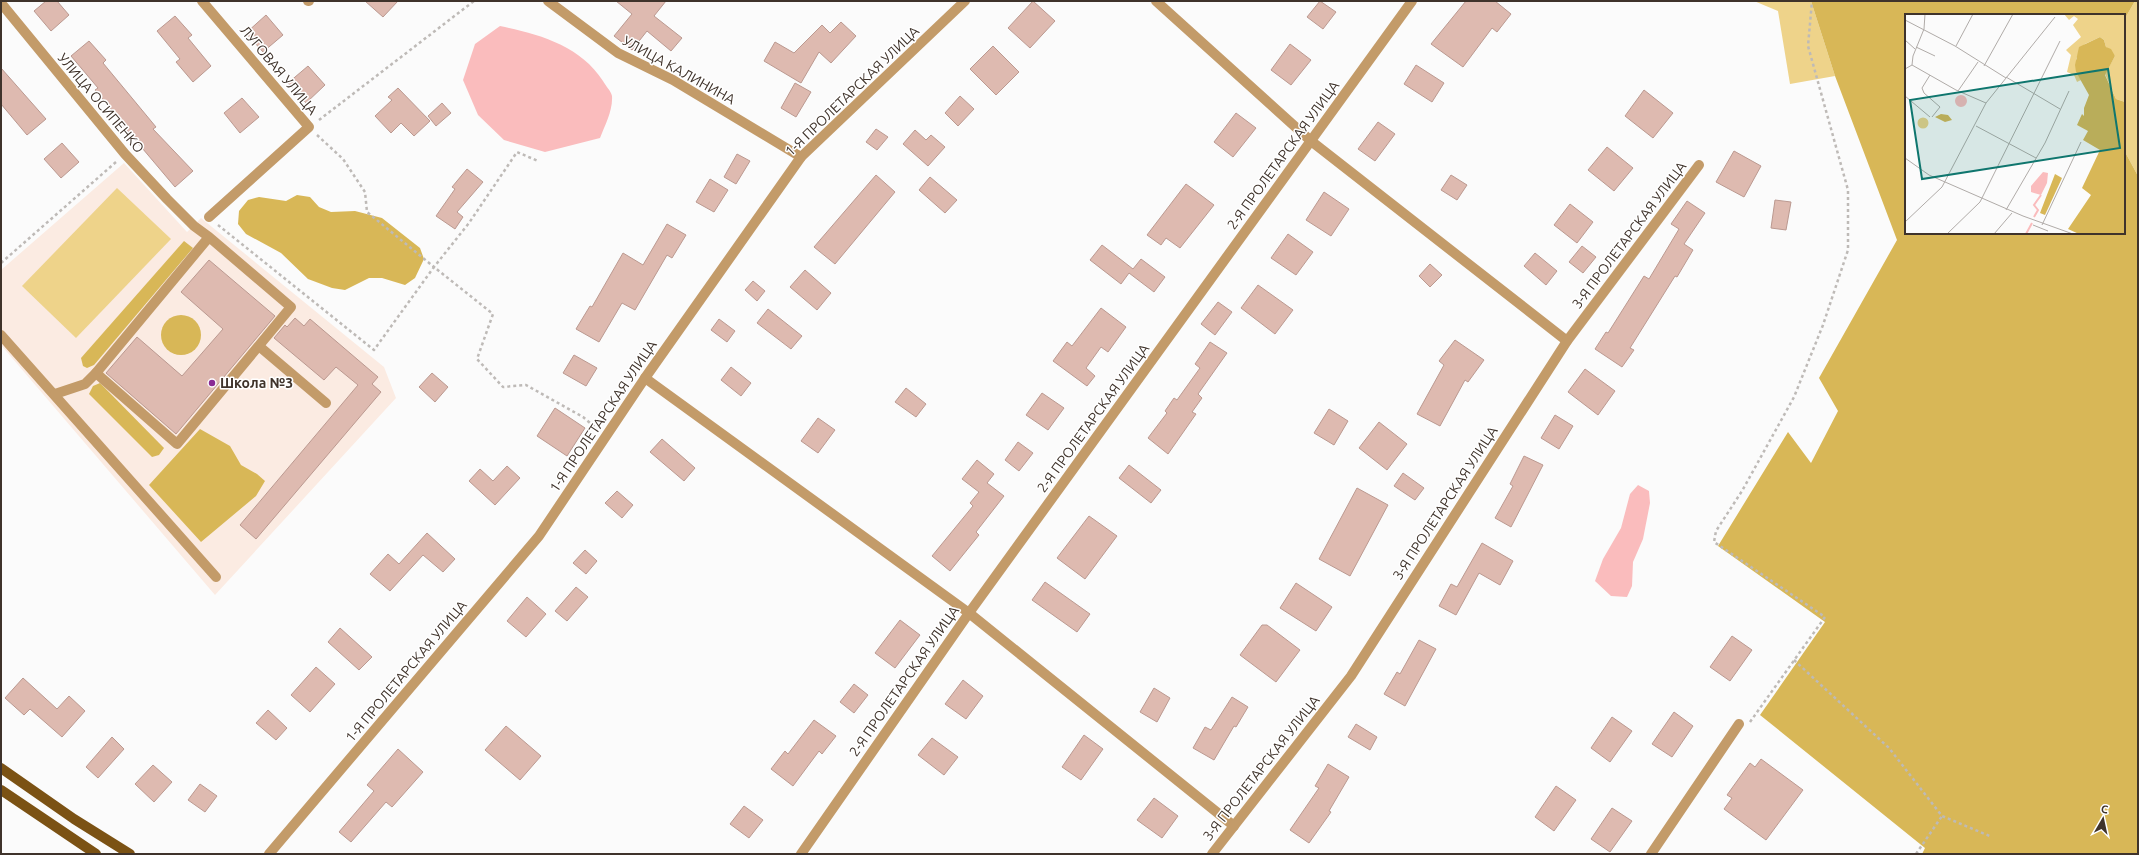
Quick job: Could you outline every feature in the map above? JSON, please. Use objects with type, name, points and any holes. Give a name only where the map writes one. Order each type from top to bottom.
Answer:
[{"type":"main road","points":[[1,768],[74,820],[130,854]]},
{"type":"main road","points":[[1,790],[96,854]]},
{"type":"street","name":"ЛУГОВАЯ УЛИЦА","points":[[202,1],[310,127],[209,217]]},
{"type":"street","name":"УЛИЦА КАЛИНИНА","points":[[548,1],[618,53],[673,80],[801,157]]},
{"type":"street","name":"1-Я ПРОЛЕТАРСКАЯ УЛИЦА","points":[[269,854],[538,536],[645,378],[801,157],[965,1]]},
{"type":"street","points":[[1156,1],[1311,141],[1566,341]]},
{"type":"street","name":"2-Я ПРОЛЕТАРСКАЯ УЛИЦА","points":[[801,854],[969,613],[1412,1]]},
{"type":"street","name":"УЛИЦА ОСИПЕНКО","points":[[1,3],[125,154],[184,217],[209,236],[291,306],[260,347]]},
{"type":"street","name":"3-Я ПРОЛЕТАРСКАЯ УЛИЦА","points":[[1212,854],[1351,676],[1566,341],[1699,165]]},
{"type":"street","points":[[54,394],[85,384],[96,373],[209,236]]},
{"type":"street","points":[[1,335],[216,577]]},
{"type":"street","points":[[96,373],[177,444],[260,347],[326,403]]},
{"type":"street","points":[[645,378],[969,613],[1234,826]]},
{"type":"street","points":[[1651,854],[1739,724]]},
{"type":"path","points":[[474,1],[310,127],[343,159],[365,192],[367,212],[493,314],[477,359],[503,387],[526,385],[583,417],[606,436]]},
{"type":"path","points":[[1739,724],[1749,723],[1752,720],[1825,618],[1714,542],[1716,531],[1742,491],[1794,398],[1823,325],[1848,250],[1848,190],[1808,46],[1812,1]]},
{"type":"path","points":[[209,217],[374,350],[434,267],[470,223],[518,152],[538,161]]},
{"type":"path","points":[[1,263],[125,154]]},
{"type":"path","points":[[1794,660],[1889,748],[1942,816],[1992,837]]},
{"type":"path","points":[[1916,854],[1942,816]]},
{"type":"shaded area","points":[[1754,1],[1811,1],[1835,76],[1790,84],[1778,11]]},
{"type":"shaded area","points":[[1811,1],[2135,1],[2125,18],[2125,14],[1905,14],[1905,234],[2125,234],[2125,152],[2138,176],[2138,854],[1922,854],[1925,848],[1760,715],[1825,622],[1718,546],[1788,432],[1811,463],[1838,411],[1819,378],[1897,240],[1835,76]]},
{"type":"shaded area","points":[[2135,1],[2138,1],[2138,176],[2125,152],[2125,18]]},
{"type":"shaded area","points":[[500,26],[543,37],[557,43],[583,58],[594,69],[612,96],[610,112],[600,138],[545,152],[504,140],[478,115],[463,80],[475,44]]},
{"type":"shaded area","name":"Школа №3","points":[[124,163],[187,232],[201,218],[384,367],[396,398],[215,595],[1,345],[1,270]]},
{"type":"shaded area","points":[[117,188],[171,239],[76,338],[22,286]]},
{"type":"shaded area","points":[[297,195],[310,197],[319,207],[331,212],[355,211],[382,218],[420,248],[424,259],[415,278],[405,285],[382,278],[369,278],[345,290],[332,288],[308,279],[281,253],[246,234],[238,224],[239,211],[248,200],[259,197],[286,201]]},
{"type":"shaded area","points":[[184,241],[193,248],[94,365],[87,368],[83,366],[81,358]]},
{"type":"shaded area","points":[[185,315],[192,318],[198,324],[201,335],[200,343],[192,352],[185,355],[177,355],[170,352],[162,343],[161,331],[164,324],[173,316]]},
{"type":"shaded area","points":[[100,383],[164,448],[159,455],[152,457],[89,394],[93,386]]},
{"type":"shaded area","points":[[200,429],[230,446],[241,465],[257,474],[265,481],[256,496],[201,542],[149,485]]},
{"type":"shaded area","points":[[1638,485],[1649,491],[1650,503],[1643,539],[1633,562],[1632,586],[1627,597],[1611,596],[1595,581],[1603,559],[1621,528],[1630,494]]},
{"type":"building","points":[[46,1],[57,1],[69,15],[51,31],[34,11]]},
{"type":"building","points":[[365,1],[398,1],[383,17]]},
{"type":"building","points":[[616,1],[666,1],[654,16],[682,38],[671,51],[647,31],[632,50],[614,36],[632,14]]},
{"type":"building","points":[[1033,1],[1055,21],[1030,48],[1008,28]]},
{"type":"building","points":[[1320,1],[1336,12],[1323,29],[1307,17]]},
{"type":"building","points":[[1466,1],[1495,1],[1511,14],[1497,32],[1492,28],[1463,67],[1431,44]]},
{"type":"building","points":[[266,15],[283,35],[263,52],[246,33]]},
{"type":"building","points":[[175,16],[192,35],[188,38],[211,66],[193,82],[176,62],[180,59],[157,31]]},
{"type":"building","points":[[841,22],[856,36],[831,63],[819,52],[801,83],[764,61],[775,42],[794,53],[822,25],[830,33]]},
{"type":"building","points":[[89,41],[106,60],[103,63],[156,127],[153,129],[193,171],[175,187],[121,123],[122,122],[95,90],[98,88],[71,56]]},
{"type":"building","points":[[1290,44],[1311,60],[1291,85],[1271,70]]},
{"type":"building","points":[[993,46],[1019,72],[996,95],[970,69]]},
{"type":"building","points":[[1416,65],[1444,83],[1432,102],[1404,84]]},
{"type":"building","points":[[308,66],[325,85],[306,103],[288,83]]},
{"type":"building","points":[[1,68],[46,119],[27,135],[1,104]]},
{"type":"building","points":[[795,83],[811,92],[796,117],[781,108]]},
{"type":"building","points":[[398,88],[430,121],[414,136],[401,123],[391,133],[375,116],[392,100],[388,97]]},
{"type":"building","points":[[1644,90],[1673,113],[1653,138],[1625,116]]},
{"type":"building","points":[[960,96],[974,109],[958,126],[945,113]]},
{"type":"building","points":[[242,98],[259,117],[240,133],[224,113]]},
{"type":"building","points":[[442,103],[451,113],[436,126],[428,116]]},
{"type":"building","points":[[1236,113],[1256,128],[1233,157],[1214,142]]},
{"type":"building","points":[[1378,122],[1395,134],[1375,161],[1358,149]]},
{"type":"building","points":[[876,129],[888,137],[877,150],[866,142]]},
{"type":"building","points":[[915,130],[926,140],[931,135],[945,147],[928,166],[903,144]]},
{"type":"building","points":[[62,143],[79,162],[61,178],[44,159]]},
{"type":"building","points":[[1607,147],[1633,168],[1614,191],[1588,170]]},
{"type":"building","points":[[1734,151],[1761,166],[1744,197],[1716,182]]},
{"type":"building","points":[[737,154],[750,161],[736,184],[724,177]]},
{"type":"building","points":[[467,169],[483,182],[457,212],[463,217],[455,229],[436,216],[455,189],[452,187]]},
{"type":"building","points":[[876,175],[895,192],[835,264],[814,247]]},
{"type":"building","points":[[1451,175],[1467,185],[1457,200],[1441,190]]},
{"type":"building","points":[[930,177],[957,200],[945,213],[919,190]]},
{"type":"building","points":[[710,179],[728,190],[714,212],[696,202]]},
{"type":"building","points":[[1186,184],[1214,205],[1180,248],[1166,238],[1161,245],[1147,235]]},
{"type":"building","points":[[1324,192],[1349,209],[1331,236],[1306,220]]},
{"type":"building","points":[[1775,200],[1791,202],[1786,230],[1771,228]]},
{"type":"building","points":[[1687,201],[1705,213],[1684,244],[1693,250],[1630,348],[1634,350],[1622,367],[1595,349],[1606,332],[1608,333],[1644,276],[1649,279],[1679,229],[1671,224]]},
{"type":"building","points":[[1570,204],[1593,222],[1577,243],[1554,225]]},
{"type":"building","points":[[667,224],[686,235],[672,258],[667,255],[635,310],[622,303],[599,342],[576,329],[590,306],[592,307],[623,253],[643,265]]},
{"type":"building","points":[[1288,234],[1313,252],[1296,275],[1271,258]]},
{"type":"building","points":[[1102,245],[1133,269],[1141,259],[1165,277],[1154,292],[1129,273],[1121,284],[1090,260]]},
{"type":"building","points":[[1582,246],[1596,257],[1583,273],[1569,262]]},
{"type":"building","points":[[1535,253],[1557,271],[1546,285],[1524,266]]},
{"type":"building","points":[[209,260],[275,316],[176,434],[106,373],[137,337],[182,376],[223,329],[181,292]]},
{"type":"building","points":[[1430,264],[1442,275],[1430,287],[1419,276]]},
{"type":"building","points":[[805,270],[831,293],[817,310],[790,287]]},
{"type":"building","points":[[753,281],[765,291],[757,301],[745,290]]},
{"type":"building","points":[[1258,285],[1293,310],[1275,334],[1241,308]]},
{"type":"building","points":[[1218,302],[1232,312],[1215,335],[1201,324]]},
{"type":"building","points":[[1101,308],[1126,327],[1108,352],[1101,347],[1086,368],[1095,376],[1087,386],[1053,361],[1067,342],[1072,346]]},
{"type":"building","points":[[768,309],[802,336],[791,349],[757,323]]},
{"type":"building","points":[[295,318],[304,326],[310,319],[378,377],[372,384],[381,392],[256,539],[240,525],[358,385],[336,367],[324,380],[274,338],[285,325],[287,327]]},
{"type":"building","points":[[719,319],[735,331],[727,342],[711,330]]},
{"type":"building","points":[[1455,340],[1484,360],[1468,382],[1465,380],[1440,426],[1417,414],[1444,365],[1439,361]]},
{"type":"building","points":[[1210,342],[1227,353],[1198,394],[1202,398],[1192,412],[1196,414],[1168,454],[1148,438],[1167,413],[1165,411],[1174,398],[1177,400],[1200,368],[1195,364]]},
{"type":"building","points":[[574,355],[597,368],[586,386],[563,373]]},
{"type":"building","points":[[731,367],[751,383],[741,396],[721,380]]},
{"type":"building","points":[[1585,369],[1615,391],[1598,415],[1568,392]]},
{"type":"building","points":[[432,373],[448,387],[435,402],[419,387]]},
{"type":"building","points":[[906,388],[926,404],[916,417],[895,402]]},
{"type":"building","points":[[1042,393],[1064,408],[1048,430],[1026,415]]},
{"type":"building","points":[[555,408],[585,428],[567,456],[537,436]]},
{"type":"building","points":[[1329,409],[1348,421],[1334,445],[1314,433]]},
{"type":"building","points":[[1555,415],[1573,426],[1559,449],[1541,438]]},
{"type":"building","points":[[818,418],[835,430],[818,453],[801,441]]},
{"type":"building","points":[[1379,422],[1407,444],[1387,470],[1359,448]]},
{"type":"building","points":[[662,439],[695,468],[684,481],[650,452]]},
{"type":"building","points":[[1018,442],[1033,453],[1019,471],[1005,460]]},
{"type":"building","points":[[1524,456],[1543,465],[1511,527],[1495,518],[1513,486],[1510,484]]},
{"type":"building","points":[[977,460],[994,474],[987,483],[1004,496],[976,532],[979,535],[950,571],[932,556],[973,506],[970,503],[979,492],[962,479]]},
{"type":"building","points":[[1129,465],[1161,490],[1151,503],[1119,478]]},
{"type":"building","points":[[507,466],[520,478],[495,505],[469,481],[480,469],[493,481]]},
{"type":"building","points":[[1403,473],[1424,488],[1415,500],[1394,486]]},
{"type":"building","points":[[1357,488],[1388,505],[1350,576],[1319,559]]},
{"type":"building","points":[[617,491],[633,505],[622,518],[605,503]]},
{"type":"building","points":[[1089,516],[1117,536],[1085,579],[1057,558]]},
{"type":"building","points":[[427,533],[455,559],[443,572],[423,555],[390,591],[370,574],[388,554],[399,564]]},
{"type":"building","points":[[1482,543],[1513,561],[1500,585],[1479,573],[1456,615],[1439,606],[1451,584],[1457,587]]},
{"type":"building","points":[[585,550],[597,561],[586,574],[573,563]]},
{"type":"building","points":[[1045,582],[1090,614],[1077,632],[1032,600]]},
{"type":"building","points":[[1296,583],[1332,607],[1316,631],[1280,608]]},
{"type":"building","points":[[576,587],[588,597],[567,621],[555,611]]},
{"type":"building","points":[[527,597],[546,614],[526,637],[507,621]]},
{"type":"building","points":[[900,620],[920,635],[895,668],[875,653]]},
{"type":"building","points":[[1262,625],[1267,625],[1300,650],[1276,682],[1240,655]]},
{"type":"building","points":[[340,628],[372,657],[359,670],[328,642]]},
{"type":"building","points":[[1732,636],[1752,650],[1730,681],[1710,667]]},
{"type":"building","points":[[1419,640],[1436,649],[1405,706],[1384,694],[1397,672],[1400,674]]},
{"type":"building","points":[[316,667],[335,684],[310,712],[291,695]]},
{"type":"building","points":[[23,678],[57,709],[69,696],[85,711],[62,737],[30,709],[24,715],[5,698]]},
{"type":"building","points":[[963,680],[983,696],[966,719],[945,704]]},
{"type":"building","points":[[854,684],[868,695],[854,713],[840,702]]},
{"type":"building","points":[[1154,688],[1170,698],[1157,722],[1140,712]]},
{"type":"building","points":[[1232,697],[1248,707],[1236,727],[1234,726],[1214,760],[1193,748],[1205,727],[1211,730]]},
{"type":"building","points":[[268,710],[287,728],[276,740],[256,723]]},
{"type":"building","points":[[1674,712],[1693,726],[1672,757],[1652,744]]},
{"type":"building","points":[[1612,717],[1632,731],[1610,762],[1591,748]]},
{"type":"building","points":[[814,720],[836,736],[822,754],[819,751],[793,786],[771,769],[785,751],[788,754]]},
{"type":"building","points":[[1356,724],[1377,737],[1370,750],[1348,737]]},
{"type":"building","points":[[506,726],[541,756],[520,780],[485,750]]},
{"type":"building","points":[[1084,735],[1103,749],[1081,780],[1062,767]]},
{"type":"building","points":[[112,737],[124,749],[98,778],[86,767]]},
{"type":"building","points":[[932,738],[958,757],[944,775],[918,755]]},
{"type":"building","points":[[398,749],[423,772],[392,807],[386,802],[351,842],[339,832],[374,791],[367,785]]},
{"type":"building","points":[[1761,759],[1803,790],[1766,840],[1724,809],[1732,798],[1727,795],[1750,763],[1755,767]]},
{"type":"building","points":[[1328,764],[1349,777],[1329,811],[1331,812],[1309,843],[1290,830],[1319,788],[1315,786]]},
{"type":"building","points":[[153,765],[172,782],[154,802],[135,784]]},
{"type":"building","points":[[200,784],[217,796],[205,812],[188,800]]},
{"type":"building","points":[[1556,786],[1576,800],[1554,831],[1535,817]]},
{"type":"building","points":[[1154,798],[1178,816],[1162,838],[1137,820]]},
{"type":"building","points":[[744,806],[763,820],[749,838],[730,824]]},
{"type":"building","points":[[1612,808],[1632,821],[1610,852],[1591,839]]},
{"type":"place","name":"Школа №3","points":[[212,383]]}]
